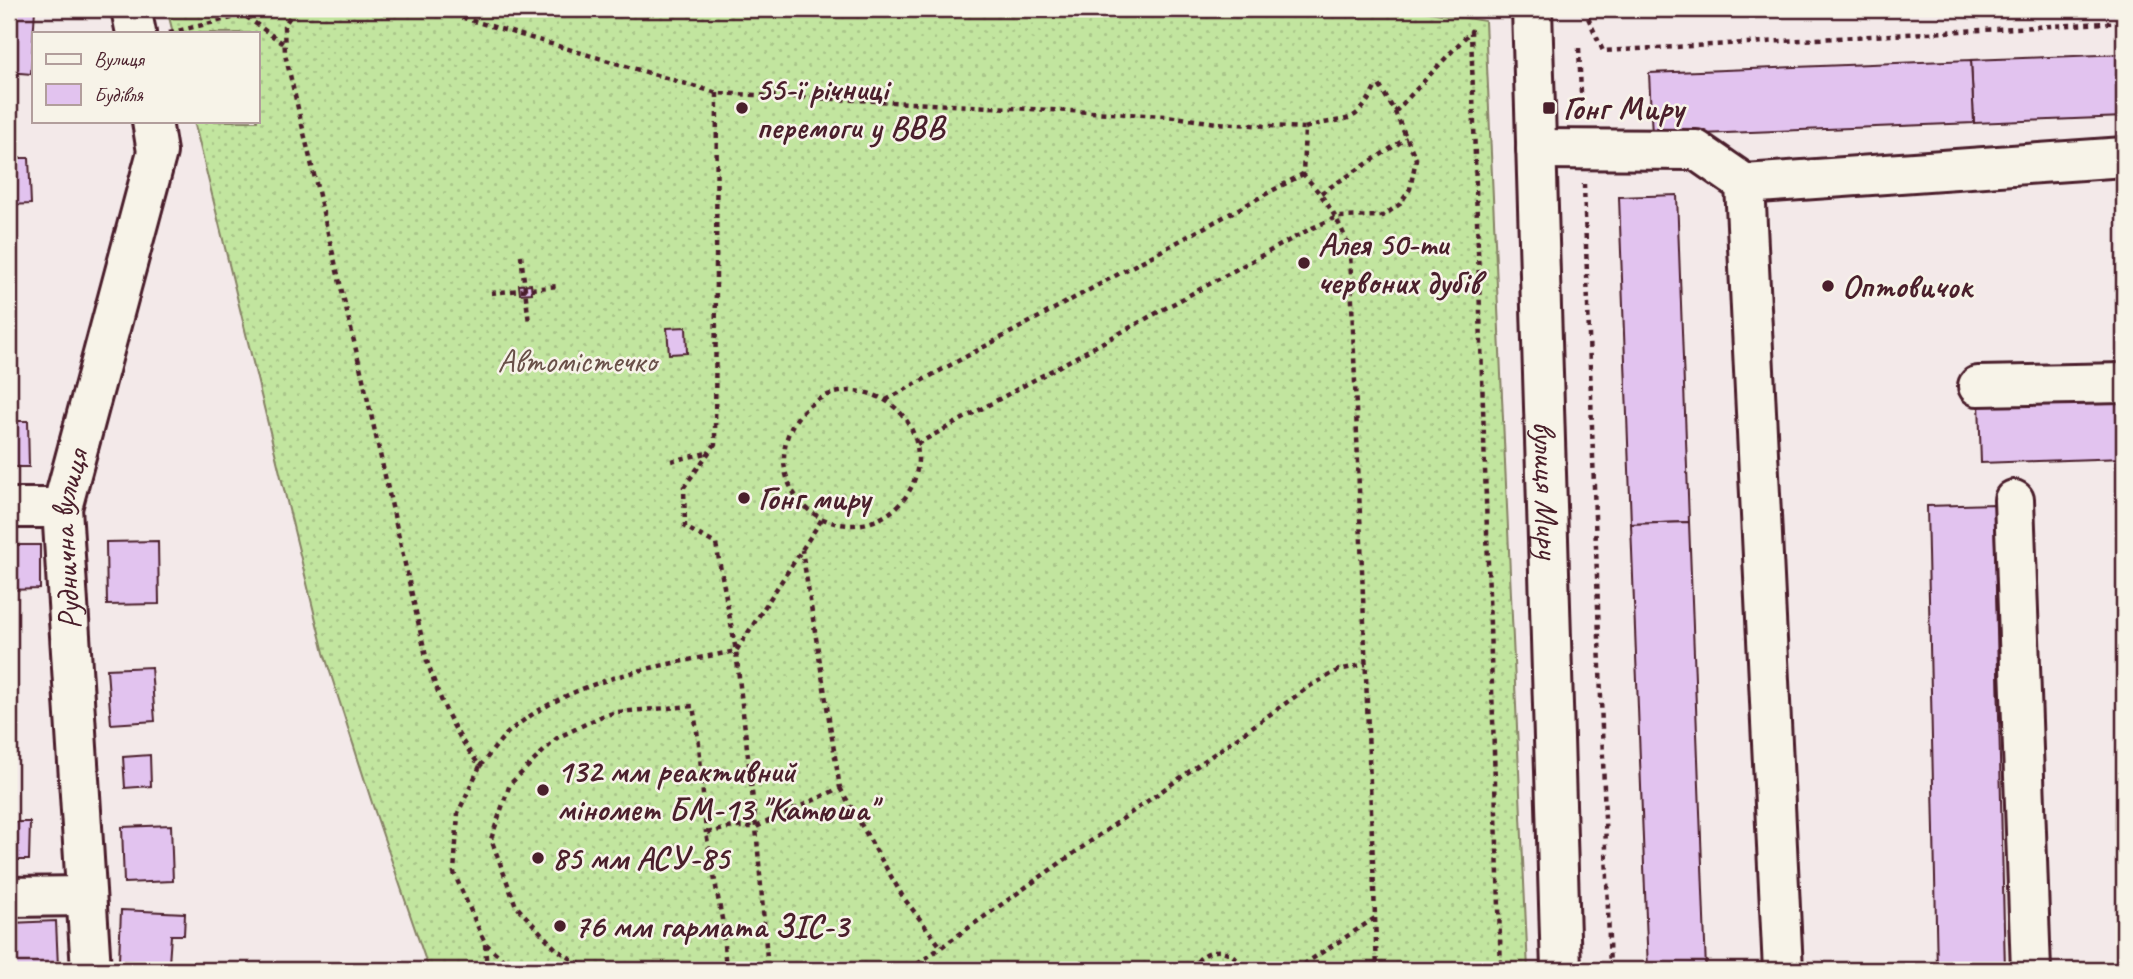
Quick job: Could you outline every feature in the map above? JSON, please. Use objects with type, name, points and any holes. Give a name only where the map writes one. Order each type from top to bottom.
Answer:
[{"type":"street","points":[[131,9],[136,32]]},
{"type":"street","name":"вулиця Миру","points":[[1532,9],[1561,970]]},
{"type":"street","name":"Руднична вулиця","points":[[91,970],[62,508],[157,152],[152,122]]},
{"type":"street","points":[[1536,149],[1696,150],[1745,184],[2124,157]]},
{"type":"street","points":[[1745,184],[1783,970]]},
{"type":"street","points":[[1978,386],[2124,383]]},
{"type":"street","points":[[2014,500],[2031,970]]},
{"type":"street","points":[[9,508],[62,508]]},
{"type":"street","points":[[9,897],[85,895]]},
{"type":"path","points":[[295,9],[285,26],[285,54],[427,661],[441,704],[461,741],[480,766]]},
{"type":"path","points":[[433,9],[717,93],[1167,116],[1217,123],[1305,128],[1340,122],[1359,114],[1378,83],[1395,112],[1416,159],[1410,189],[1400,204],[1383,216],[1337,217],[1310,229],[917,444]]},
{"type":"path","points":[[1584,9],[1603,51],[2124,22]]},
{"type":"path","points":[[173,32],[244,15],[285,45]]},
{"type":"path","points":[[1395,112],[1471,32],[1501,970]]},
{"type":"path","points":[[1579,48],[1610,970]]},
{"type":"path","points":[[717,93],[715,444],[684,487],[685,527],[716,544],[736,651],[756,827],[768,970]]},
{"type":"path","points":[[1305,128],[1303,174],[1321,193],[1337,217],[1350,249],[1377,970]]},
{"type":"path","points":[[1321,193],[1407,138]]},
{"type":"path","points":[[886,400],[1303,174]]},
{"type":"path","points":[[521,255],[529,323]]},
{"type":"path","points":[[491,292],[559,286]]},
{"type":"path","points":[[845,391],[867,392],[886,400],[906,419],[917,444],[918,464],[910,489],[901,503],[888,514],[869,523],[851,525],[822,519],[805,507],[792,492],[783,465],[786,438],[795,419],[810,404],[827,394],[845,391]]},
{"type":"path","points":[[671,461],[708,453]]},
{"type":"path","points":[[487,970],[485,943],[454,873],[458,813],[480,766],[509,731],[552,702],[601,680],[736,651],[822,519]]},
{"type":"path","points":[[802,550],[840,788],[902,897],[940,947]]},
{"type":"path","points":[[909,970],[1310,686],[1339,670],[1366,664]]},
{"type":"path","points":[[589,970],[556,949],[516,906],[491,839],[510,784],[557,738],[602,716],[617,712],[694,706],[706,833],[722,919],[726,970]]},
{"type":"path","points":[[706,833],[733,827],[756,827],[840,788]]},
{"type":"path","points":[[1295,970],[1375,918]]},
{"type":"path","points":[[485,943],[514,970]]},
{"type":"path","points":[[1172,970],[1192,969],[1198,959],[1207,952],[1218,950],[1236,957],[1243,970]]},
{"type":"green space","name":"Автомістечко","points":[[167,9],[1411,9],[1485,21],[1528,970],[429,970],[324,653],[194,122],[259,122],[259,32],[173,32]]},
{"type":"building","points":[[9,9],[35,9],[31,74],[9,72]]},
{"type":"building","points":[[2124,54],[2124,117],[1974,123],[1971,60]]},
{"type":"building","points":[[1971,60],[1974,123],[1652,136],[1649,73]]},
{"type":"building","points":[[9,158],[29,158],[31,204],[9,205]]},
{"type":"building","points":[[1677,195],[1689,522],[1631,524],[1619,197]]},
{"type":"building","points":[[531,284],[532,293],[520,294],[519,285]]},
{"type":"building","points":[[686,327],[687,353],[669,354],[667,328]]},
{"type":"building","points":[[2124,396],[2124,458],[1981,463],[1979,401]]},
{"type":"building","points":[[9,421],[28,421],[29,467],[9,467]]},
{"type":"building","points":[[1994,504],[2005,970],[1937,970],[1927,506]]},
{"type":"building","points":[[1689,522],[1706,970],[1648,970],[1631,524]]},
{"type":"building","points":[[158,541],[159,604],[107,605],[106,542]]},
{"type":"building","points":[[9,545],[40,545],[40,589],[9,590]]},
{"type":"building","points":[[151,667],[155,721],[111,724],[107,669]]},
{"type":"building","points":[[150,755],[151,786],[125,788],[123,757]]},
{"type":"building","points":[[9,822],[30,822],[29,860],[9,860]]},
{"type":"building","points":[[171,825],[173,881],[124,883],[122,827]]},
{"type":"building","points":[[121,910],[185,913],[184,935],[171,935],[169,964],[119,961]]},
{"type":"building","points":[[56,921],[58,967],[12,969],[11,923]]},
{"type":"place","name":"55-ї річниці перемоги у ВВВ","points":[[742,108]]},
{"type":"place","name":"Гонг Миру","points":[[1549,108]]},
{"type":"place","name":"Алея 50-ти червоних дубів","points":[[1304,263]]},
{"type":"place","name":"Оптовичок","points":[[1828,286]]},
{"type":"place","name":"Гонг миру","points":[[744,498]]},
{"type":"place","name":"132 мм реактивний міномет БМ-13 \"Катюша\"","points":[[543,790]]},
{"type":"place","name":"85 мм АСУ-85","points":[[538,858]]},
{"type":"place","name":"76 мм гармата ЗІС-3","points":[[560,926]]}]
